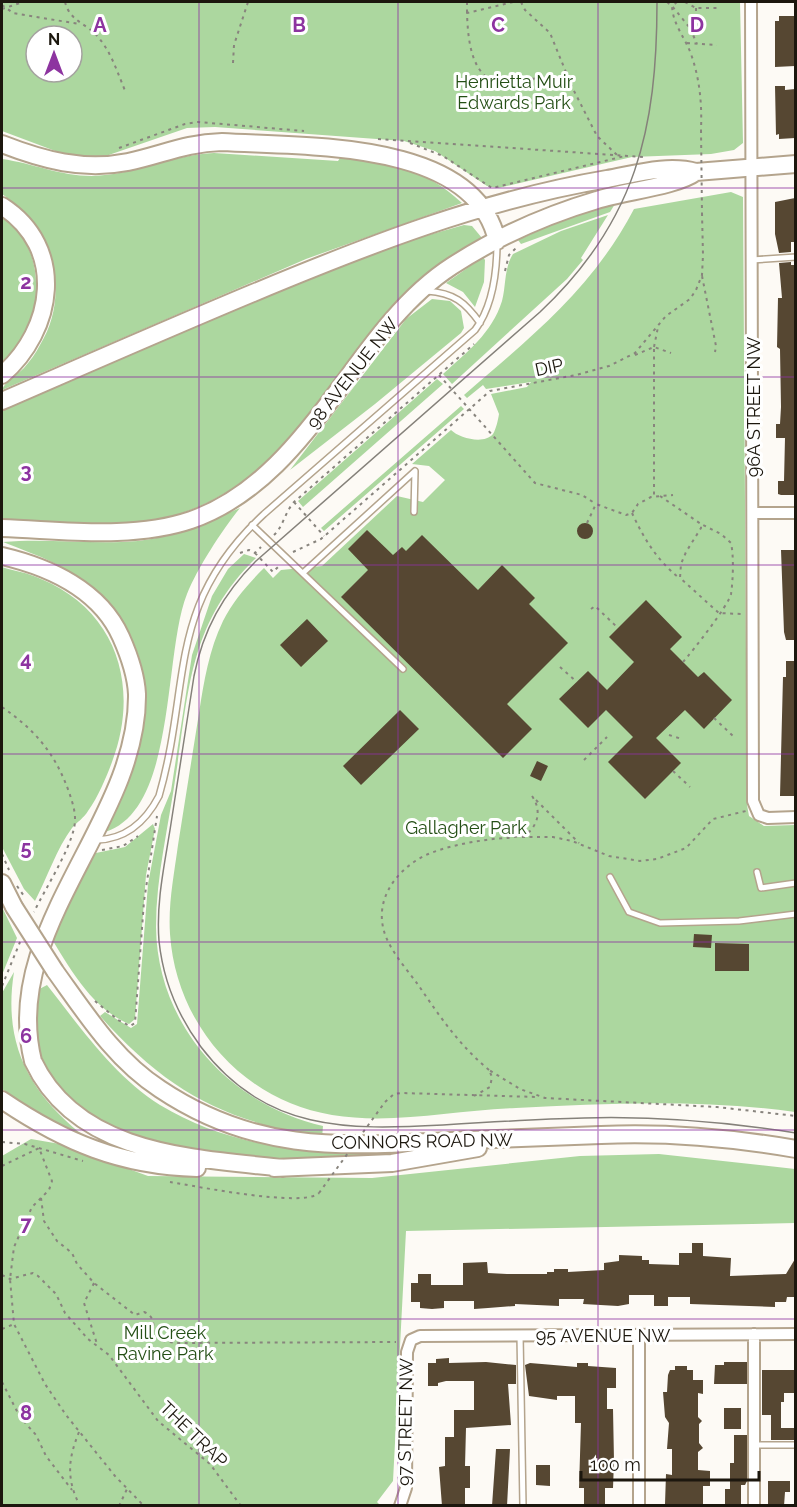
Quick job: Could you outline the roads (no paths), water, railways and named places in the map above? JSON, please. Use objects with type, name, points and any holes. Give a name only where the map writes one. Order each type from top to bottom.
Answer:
[{"type":"main road","points":[[2,153],[34,156],[83,166],[106,166],[195,142],[222,142],[388,155],[420,164],[449,178],[484,207],[508,240]]},
{"type":"main road","points":[[2,144],[34,156]]},
{"type":"main road","name":"98 AVENUE NW","points":[[2,401],[345,255],[443,219],[484,207],[500,195],[681,168],[696,172],[795,164]]},
{"type":"main road","name":"98 AVENUE NW","points":[[2,528],[106,532],[145,529],[190,520],[218,508],[271,471],[300,439],[395,317],[449,268],[596,200],[685,180],[696,172]]},
{"type":"main road","points":[[2,207],[17,218],[39,250],[46,289],[42,316],[31,343],[2,375]]},
{"type":"main road","points":[[2,556],[47,570],[91,597],[118,631],[135,675],[137,694],[135,721],[125,756],[83,841],[52,895],[26,952],[20,992],[22,1033],[39,1074],[65,1105],[87,1122],[136,1146],[199,1159],[283,1168]]},
{"type":"main road","name":"CONNORS ROAD NW","points":[[2,883],[14,907],[55,971],[121,1058],[160,1089],[223,1122],[283,1139],[340,1146],[605,1135],[707,1137],[795,1149]]},
{"type":"main road","name":"CONNORS ROAD NW","points":[[2,1100],[69,1140],[139,1161],[191,1168],[283,1168],[392,1163],[526,1139]]},
{"type":"street","name":"96A STREET NW","points":[[751,2],[753,801],[756,812],[768,818],[795,817]]},
{"type":"street","points":[[753,513],[795,513]]},
{"type":"street","points":[[754,1334],[754,1506]]},
{"type":"street","name":"95 AVENUE NW","points":[[411,1340],[420,1336],[795,1334]]},
{"type":"street","points":[[639,1335],[639,1506]]},
{"type":"street","name":"97 STREET NW","points":[[400,1506],[406,1488],[407,1352],[411,1340]]},
{"type":"lane","points":[[83,841],[121,836],[140,822],[155,804],[161,787],[192,619],[216,569],[252,525],[456,347],[480,323],[508,240]]},
{"type":"lane","points":[[751,260],[795,257]]},
{"type":"lane","points":[[423,291],[454,296],[470,309],[480,323]]},
{"type":"lane","points":[[304,572],[415,471],[414,512]]},
{"type":"lane","points":[[252,525],[304,572],[403,669]]},
{"type":"lane","points":[[757,872],[761,888],[795,883]]},
{"type":"lane","points":[[610,877],[629,912],[660,923],[739,921],[795,914]]},
{"type":"lane","points":[[520,1335],[523,1506]]},
{"type":"lane","points":[[754,1445],[795,1445]]},
{"type":"tram line","points":[[657,2],[656,48],[645,132],[634,171],[619,208],[599,243],[573,278],[540,312],[256,561],[234,586],[216,614],[203,643],[194,676],[161,886],[159,941],[164,969],[173,997],[185,1023],[201,1047],[226,1075],[253,1096],[281,1110],[310,1120],[341,1125],[408,1127],[566,1118],[637,1118],[717,1123],[796,1133]]},
{"type":"park label","name":"Henrietta Muir Edwards Park","points":[[514,91]]},
{"type":"park label","name":"Gallagher Park","points":[[466,827]]},
{"type":"park label","name":"Mill Creek Ravine Park","points":[[165,1342]]}]
